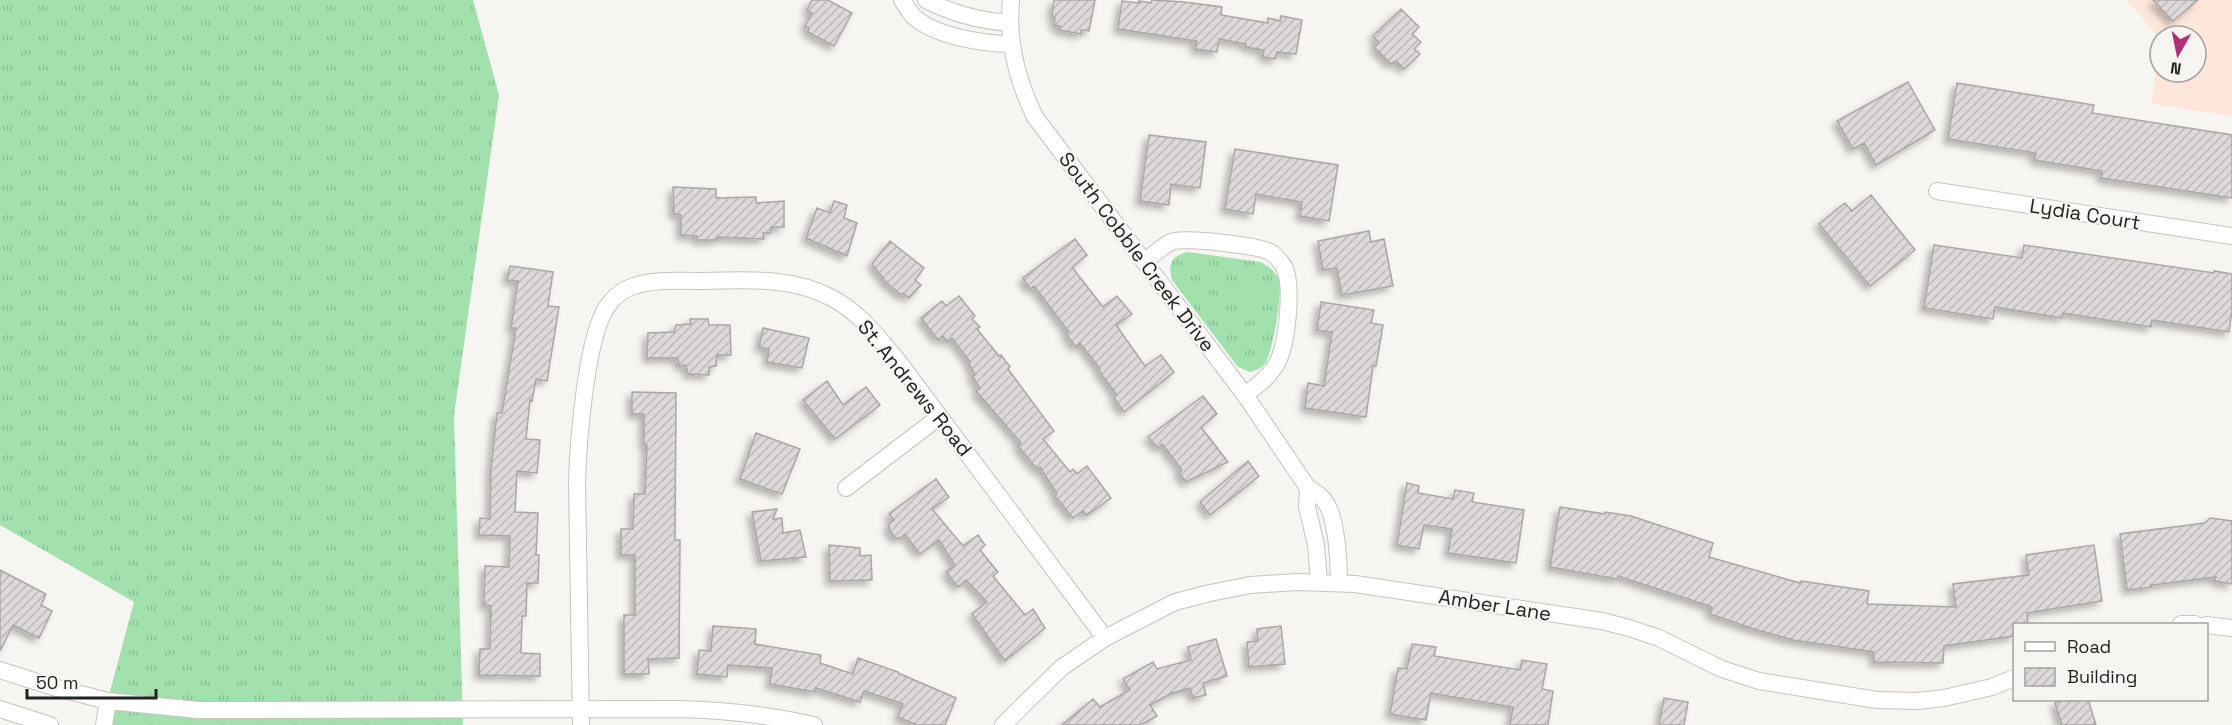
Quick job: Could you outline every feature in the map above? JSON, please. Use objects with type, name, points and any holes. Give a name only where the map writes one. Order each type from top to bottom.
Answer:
[{"type":"street","points":[[902,0],[913,16],[943,31],[977,42],[1012,44]]},
{"type":"street","points":[[926,0],[945,10],[971,18],[1010,23]]},
{"type":"street","name":"South Cobble Creek Drive","points":[[1011,0],[1012,44],[1022,88],[1035,117],[1245,395],[1308,488],[1320,495],[1327,504],[1337,546],[1339,583]]},
{"type":"street","name":"Lydia Court","points":[[1937,191],[2232,236]]},
{"type":"street","points":[[1145,262],[1172,241],[1190,238],[1270,252],[1283,264],[1289,278],[1290,294],[1283,347],[1279,360],[1270,372],[1245,395]]},
{"type":"street","name":"St. Andrews Road","points":[[582,717],[578,451],[595,333],[600,318],[621,292],[632,286],[653,281],[778,281],[831,297],[851,309],[870,327],[1105,638]]},
{"type":"street","points":[[846,488],[939,417]]},
{"type":"street","points":[[1308,488],[1307,507],[1316,545],[1319,582]]},
{"type":"street","name":"Amber Lane","points":[[1004,725],[1061,668],[1105,638],[1175,602],[1250,585],[1339,583],[1602,621],[1659,638],[1722,669],[1759,681],[1877,700],[1917,701],[1944,698],[1992,687],[2013,678]]},
{"type":"street","points":[[2208,625],[2232,628]]},
{"type":"street","points":[[0,670],[108,701],[198,710],[582,717],[730,710],[814,725]]},
{"type":"street","points":[[104,725],[108,701]]},
{"type":"street","points":[[0,709],[50,725]]},
{"type":"shaded area","points":[[2127,0],[2232,0],[2232,116],[2151,104],[2154,84],[2208,84],[2208,24],[2148,25]]},
{"type":"green space","points":[[0,0],[473,0],[499,95],[454,415],[463,725],[101,725],[134,602],[0,525]]},
{"type":"green space","points":[[1188,252],[1260,262],[1278,277],[1280,293],[1274,334],[1268,357],[1260,368],[1250,372],[1238,367],[1172,280],[1170,269],[1172,261]]},
{"type":"green space","points":[[1247,277],[1261,298],[1242,310],[1228,290]]},
{"type":"building","points":[[812,0],[828,0],[852,13],[834,46],[808,32],[809,28],[805,26],[812,13],[807,10]]},
{"type":"building","points":[[1054,0],[1095,0],[1089,31],[1081,30],[1081,34],[1060,30],[1060,26],[1054,25],[1055,17],[1052,15]]},
{"type":"building","points":[[1152,0],[1222,7],[1221,15],[1268,23],[1268,18],[1280,21],[1281,16],[1302,20],[1296,54],[1277,52],[1275,59],[1263,57],[1264,50],[1219,39],[1217,52],[1195,49],[1197,41],[1118,29],[1122,1],[1151,3]]},
{"type":"building","points":[[2153,0],[2198,0],[2173,21]]},
{"type":"building","points":[[1401,9],[1419,27],[1412,34],[1421,42],[1414,49],[1420,54],[1404,69],[1396,61],[1391,64],[1374,47],[1379,43],[1373,36]]},
{"type":"building","points":[[1908,82],[1935,130],[1876,165],[1864,143],[1853,149],[1837,121]]},
{"type":"building","points":[[1957,83],[2094,105],[2092,113],[2232,135],[2232,198],[2101,178],[2102,171],[2034,160],[2036,153],[1948,139]]},
{"type":"building","points":[[1149,135],[1206,142],[1200,188],[1171,184],[1169,205],[1140,201]]},
{"type":"building","points":[[1235,149],[1338,165],[1329,221],[1300,216],[1302,202],[1256,194],[1253,214],[1225,209]]},
{"type":"building","points":[[673,187],[716,189],[716,198],[756,197],[756,203],[784,201],[784,227],[771,227],[771,233],[763,233],[764,239],[717,237],[717,240],[697,240],[697,236],[681,235],[681,215],[674,214]]},
{"type":"building","points":[[1871,195],[1915,250],[1870,286],[1819,224],[1845,203],[1852,211]]},
{"type":"building","points":[[834,201],[847,205],[844,218],[857,223],[847,256],[806,238],[817,208],[830,213]]},
{"type":"building","points":[[1369,231],[1371,242],[1384,239],[1393,286],[1342,295],[1337,268],[1323,270],[1318,241]]},
{"type":"building","points":[[1075,239],[1087,255],[1072,267],[1103,307],[1117,296],[1132,314],[1116,325],[1145,366],[1161,355],[1174,372],[1124,412],[1114,398],[1117,395],[1099,371],[1100,369],[1080,343],[1076,347],[1066,334],[1069,332],[1034,286],[1030,289],[1023,278]]},
{"type":"building","points":[[890,241],[924,268],[915,280],[921,285],[909,298],[903,293],[901,295],[887,283],[872,264]]},
{"type":"building","points":[[1934,245],[2022,258],[2024,245],[2232,274],[2232,310],[2229,332],[2152,320],[2151,327],[2063,313],[2062,318],[1995,307],[1993,319],[1924,308]]},
{"type":"building","points":[[510,266],[553,272],[548,306],[559,307],[547,381],[536,379],[532,401],[530,400],[526,439],[540,440],[537,473],[517,471],[515,512],[538,513],[536,555],[539,555],[538,583],[527,583],[526,616],[522,616],[521,653],[540,654],[540,676],[479,675],[480,649],[490,649],[491,606],[484,605],[485,566],[509,567],[510,536],[479,535],[480,518],[490,519],[491,469],[497,413],[502,413],[516,328],[511,328],[518,281],[507,280]]},
{"type":"building","points":[[959,296],[975,316],[972,319],[980,327],[977,329],[999,356],[1001,355],[1010,367],[1008,369],[1054,431],[1043,439],[1070,472],[1073,469],[1077,474],[1087,466],[1111,498],[1087,515],[1083,511],[1073,518],[1055,496],[1057,494],[1040,467],[1038,470],[1018,446],[1021,443],[976,391],[980,388],[972,376],[975,374],[970,362],[952,338],[947,342],[943,336],[938,340],[921,318],[942,301],[946,306]]},
{"type":"building","points":[[1321,302],[1374,310],[1371,323],[1383,325],[1376,366],[1373,366],[1366,417],[1305,408],[1308,383],[1324,386],[1332,332],[1317,330]]},
{"type":"building","points":[[690,319],[708,319],[709,325],[730,325],[731,355],[717,355],[716,366],[709,367],[709,375],[688,374],[686,365],[679,366],[678,358],[647,358],[648,333],[674,332],[676,325],[691,324]]},
{"type":"building","points":[[763,328],[809,338],[802,368],[767,362],[769,349],[759,347]]},
{"type":"building","points":[[827,381],[843,405],[866,387],[880,405],[835,439],[803,400]]},
{"type":"building","points":[[632,392],[676,393],[675,540],[680,540],[679,658],[648,659],[649,674],[624,674],[624,615],[635,615],[635,555],[621,555],[621,529],[633,529],[634,494],[645,494],[647,445],[644,445],[644,414],[632,414]]},
{"type":"building","points":[[1203,396],[1217,414],[1201,427],[1228,462],[1186,482],[1179,473],[1182,470],[1162,444],[1158,448],[1148,437]]},
{"type":"building","points":[[756,433],[800,449],[782,494],[740,479]]},
{"type":"building","points":[[1248,461],[1259,476],[1210,515],[1200,502]]},
{"type":"building","points":[[936,479],[949,497],[932,509],[963,546],[978,535],[985,545],[980,550],[998,572],[993,576],[1025,615],[1033,609],[1045,628],[1005,661],[972,614],[987,602],[966,580],[958,587],[946,572],[955,565],[939,540],[920,554],[905,534],[900,538],[895,538],[889,529],[889,524],[894,520],[889,514]]},
{"type":"building","points":[[1407,483],[1419,486],[1418,493],[1453,499],[1455,490],[1474,493],[1472,502],[1524,510],[1516,563],[1448,553],[1452,529],[1424,525],[1419,549],[1397,545]]},
{"type":"building","points":[[1560,507],[1631,516],[1713,543],[1709,557],[1800,583],[1801,581],[1869,591],[1867,604],[1956,607],[1953,584],[2029,575],[2026,555],[2094,545],[2102,601],[2027,613],[2028,623],[2013,623],[2013,636],[1944,646],[1943,663],[1874,662],[1874,652],[1793,640],[1751,628],[1710,614],[1712,607],[1618,576],[1617,579],[1550,567]]},
{"type":"building","points":[[777,509],[773,519],[782,518],[783,533],[800,530],[806,557],[761,561],[752,512]]},
{"type":"building","points":[[2210,518],[2232,521],[2232,584],[2215,581],[2216,577],[2127,590],[2120,534],[2205,523]]},
{"type":"building","points":[[829,545],[860,548],[860,556],[871,555],[872,580],[830,581]]},
{"type":"building","points":[[0,570],[46,594],[41,605],[52,611],[39,638],[13,625],[0,651]]},
{"type":"building","points":[[713,626],[756,629],[755,644],[821,655],[820,663],[853,674],[858,658],[898,672],[956,698],[945,725],[917,725],[898,717],[903,704],[864,691],[860,702],[816,688],[815,692],[770,684],[772,668],[728,665],[727,677],[697,674],[699,650],[711,651]]},
{"type":"building","points":[[1281,626],[1285,664],[1249,667],[1247,642],[1258,641],[1257,629]]},
{"type":"building","points":[[1216,639],[1227,676],[1203,683],[1206,695],[1193,698],[1190,688],[1170,694],[1150,705],[1157,716],[1141,725],[1062,725],[1093,699],[1100,707],[1130,690],[1123,679],[1153,662],[1157,669],[1191,660],[1188,647]]},
{"type":"building","points":[[1412,644],[1436,647],[1434,656],[1520,670],[1522,660],[1547,664],[1542,689],[1553,691],[1548,725],[1510,725],[1513,707],[1431,693],[1426,720],[1390,714],[1398,668],[1407,669]]},
{"type":"building","points":[[1664,698],[1688,702],[1684,725],[1659,725]]},
{"type":"building","points":[[2089,701],[2096,725],[2062,725],[2055,703]]}]
